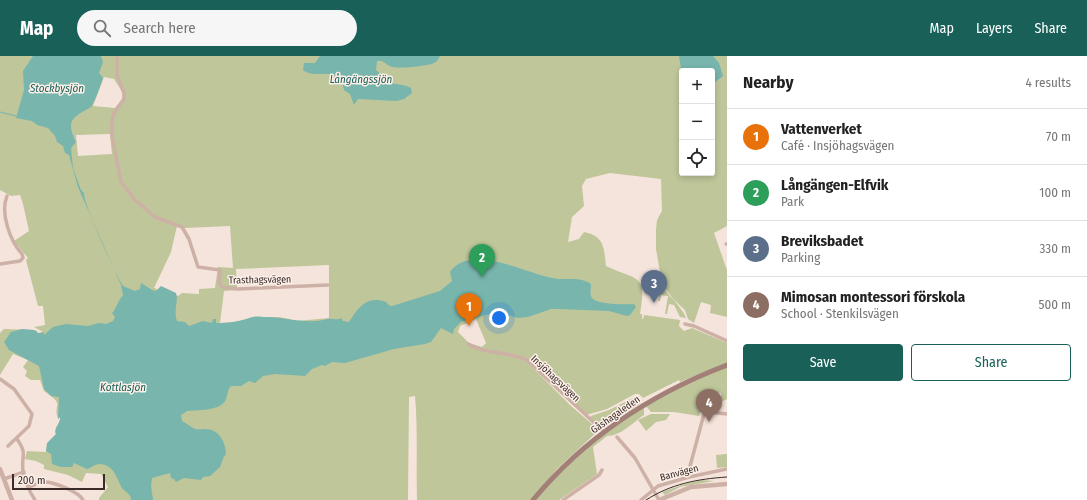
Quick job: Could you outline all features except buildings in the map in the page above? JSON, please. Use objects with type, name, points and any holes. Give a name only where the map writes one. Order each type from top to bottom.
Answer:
[{"type":"main road","name":"Gåshagaleden","points":[[533,500],[558,471],[603,431],[661,394],[726,365]]},
{"type":"street","name":"Trasthagsvägen","points":[[117,56],[116,75],[124,93],[124,99],[114,113],[112,120],[112,136],[116,164],[121,182],[126,190],[155,217],[182,227],[189,239],[198,267],[220,270],[219,283],[222,287],[237,289],[328,285]]},
{"type":"street","points":[[0,264],[20,261],[23,258],[22,254],[8,236],[4,226],[3,205],[7,196]]},
{"type":"street","points":[[685,324],[694,326],[727,341]]},
{"type":"street","name":"Insjöhagsvägen","points":[[468,344],[482,351],[518,356],[527,360],[603,431]]},
{"type":"street","points":[[0,378],[14,389],[32,414],[30,423],[17,439],[8,446]]},
{"type":"street","points":[[689,477],[689,470],[702,418],[708,412],[727,414]]},
{"type":"street","points":[[617,437],[635,458],[659,500],[692,487],[727,484]]},
{"type":"street","points":[[17,439],[25,452],[24,472],[28,488],[35,500]]},
{"type":"street","points":[[0,469],[12,500]]},
{"type":"street","name":"Banvägen","points":[[641,500],[648,496],[653,488],[689,477],[727,469]]},
{"type":"street","points":[[563,500],[596,477],[602,470]]},
{"type":"street","points":[[4,479],[24,472]]},
{"type":"street","points":[[28,488],[46,482],[68,488],[81,496],[83,500]]},
{"type":"green space","points":[[0,56],[727,56],[727,226],[714,233],[727,270],[727,317],[710,313],[711,305],[701,302],[694,323],[688,319],[685,310],[674,300],[664,287],[656,249],[657,220],[662,211],[661,179],[610,173],[586,179],[582,186],[584,206],[572,217],[568,242],[579,239],[584,232],[591,234],[600,240],[604,249],[606,266],[633,277],[638,280],[641,285],[642,301],[640,314],[642,314],[642,319],[644,315],[680,320],[679,326],[684,331],[692,328],[727,343],[727,363],[680,382],[679,380],[643,398],[639,394],[635,394],[607,409],[586,415],[529,364],[571,406],[599,430],[557,469],[531,500],[417,500],[417,435],[415,396],[409,397],[408,500],[99,500],[108,487],[101,474],[86,473],[82,482],[68,475],[44,469],[44,465],[36,461],[25,459],[27,451],[46,452],[47,444],[56,434],[55,432],[60,419],[60,417],[58,419],[57,414],[57,402],[44,391],[40,380],[31,380],[25,376],[27,371],[23,367],[28,360],[13,354],[0,375],[0,333],[4,329],[34,330],[38,331],[37,333],[43,334],[43,332],[34,327],[45,325],[43,306],[38,306],[26,260],[28,258],[14,241],[29,231],[23,204],[20,195],[11,196],[0,190]],"holes":[[[104,77],[114,79],[123,93],[122,99],[115,108],[93,106]],[[110,134],[112,154],[78,156],[76,135]],[[177,226],[185,228],[230,226],[233,268],[218,267],[215,288],[199,289],[199,294],[182,293],[178,296],[154,288],[171,252]],[[329,265],[329,318],[297,321],[279,317],[252,317],[237,322],[220,323],[224,291],[237,290],[236,269]],[[476,319],[486,343],[482,347],[469,343],[458,332],[460,326]]]},
{"type":"green space","points":[[650,282],[660,284],[686,318],[680,317],[674,305],[669,304],[667,314],[665,314],[668,296],[661,295],[660,301],[658,301],[660,287],[650,285]]},
{"type":"green space","points":[[727,367],[727,399],[721,402],[721,393],[705,392],[704,402],[707,402],[706,410],[700,412],[699,416],[674,412],[651,412],[647,407],[644,408],[644,415],[617,434],[607,436],[593,447],[597,474],[559,500],[536,500],[556,477],[577,457],[622,421],[647,406],[673,392]]},
{"type":"green space","points":[[635,397],[638,397],[641,403],[605,427],[602,427],[590,418],[591,416],[609,410]]},
{"type":"green space","points":[[651,414],[670,414],[666,420],[656,422],[646,431],[638,420]]},
{"type":"green space","points":[[727,454],[727,467],[717,468],[716,455]]},
{"type":"green space","points":[[702,480],[714,481],[680,487],[665,495],[662,492],[685,484]]},
{"type":"water","name":"Stockbysjön","points":[[33,56],[101,56],[103,62],[99,73],[103,78],[92,106],[75,117],[71,124],[71,129],[76,142],[71,148],[73,168],[81,190],[84,193],[88,209],[78,187],[69,155],[65,153],[63,146],[57,142],[55,136],[48,128],[37,125],[32,121],[16,118],[24,90],[23,71]]},
{"type":"water","name":"Långängssjön","points":[[320,56],[440,56],[436,62],[431,64],[396,68],[377,61],[376,70],[383,77],[392,83],[411,88],[412,93],[404,99],[397,101],[358,99],[354,105],[350,94],[344,90],[342,82],[338,77],[327,74],[309,73],[303,70],[304,63],[315,63]]},
{"type":"water","points":[[679,56],[713,56],[719,63],[723,76],[715,82],[715,68],[681,68]]},
{"type":"water","points":[[93,220],[113,267],[100,238]]},
{"type":"water","name":"Kottlasjön","points":[[471,260],[498,262],[557,279],[581,280],[591,284],[591,296],[596,301],[612,304],[634,304],[636,307],[630,315],[627,316],[609,311],[559,309],[551,309],[528,317],[518,318],[493,313],[461,322],[454,329],[453,334],[441,328],[431,342],[425,344],[394,349],[345,363],[332,362],[325,366],[322,365],[312,369],[305,376],[275,374],[263,376],[255,383],[249,381],[241,386],[231,386],[225,401],[218,407],[187,411],[181,415],[182,421],[193,428],[214,431],[221,437],[225,445],[226,455],[224,456],[220,467],[210,476],[203,477],[201,480],[184,478],[176,482],[171,478],[170,473],[152,478],[151,486],[153,500],[131,500],[129,494],[122,488],[112,469],[108,466],[98,464],[87,469],[74,463],[72,467],[61,467],[52,464],[51,454],[46,451],[47,443],[56,434],[55,432],[60,419],[60,417],[58,419],[59,397],[51,396],[44,389],[39,366],[9,350],[4,342],[11,332],[22,329],[34,330],[38,333],[44,332],[44,335],[53,327],[66,324],[88,326],[99,323],[106,324],[113,321],[115,317],[112,313],[123,295],[121,285],[113,267],[123,286],[135,291],[140,289],[141,283],[152,290],[156,291],[161,286],[176,293],[177,321],[185,322],[189,326],[203,321],[212,323],[213,319],[216,319],[216,323],[221,323],[235,322],[256,317],[274,317],[312,321],[341,318],[343,321],[349,322],[362,305],[371,300],[386,302],[392,306],[440,291],[452,281],[450,272],[459,264]]},
{"type":"waterway","points":[[0,112],[16,116]]},
{"type":"tram line","points":[[646,500],[655,494],[685,483],[727,477]]},
{"type":"place","name":"Långängen-Elfvik","points":[[482,277]]},
{"type":"place","name":"Breviksbadet","points":[[654,303]]},
{"type":"place","name":"Vattenverket","points":[[469,326]]},
{"type":"place","name":"Mimosan montessori förskola","points":[[709,422]]}]
